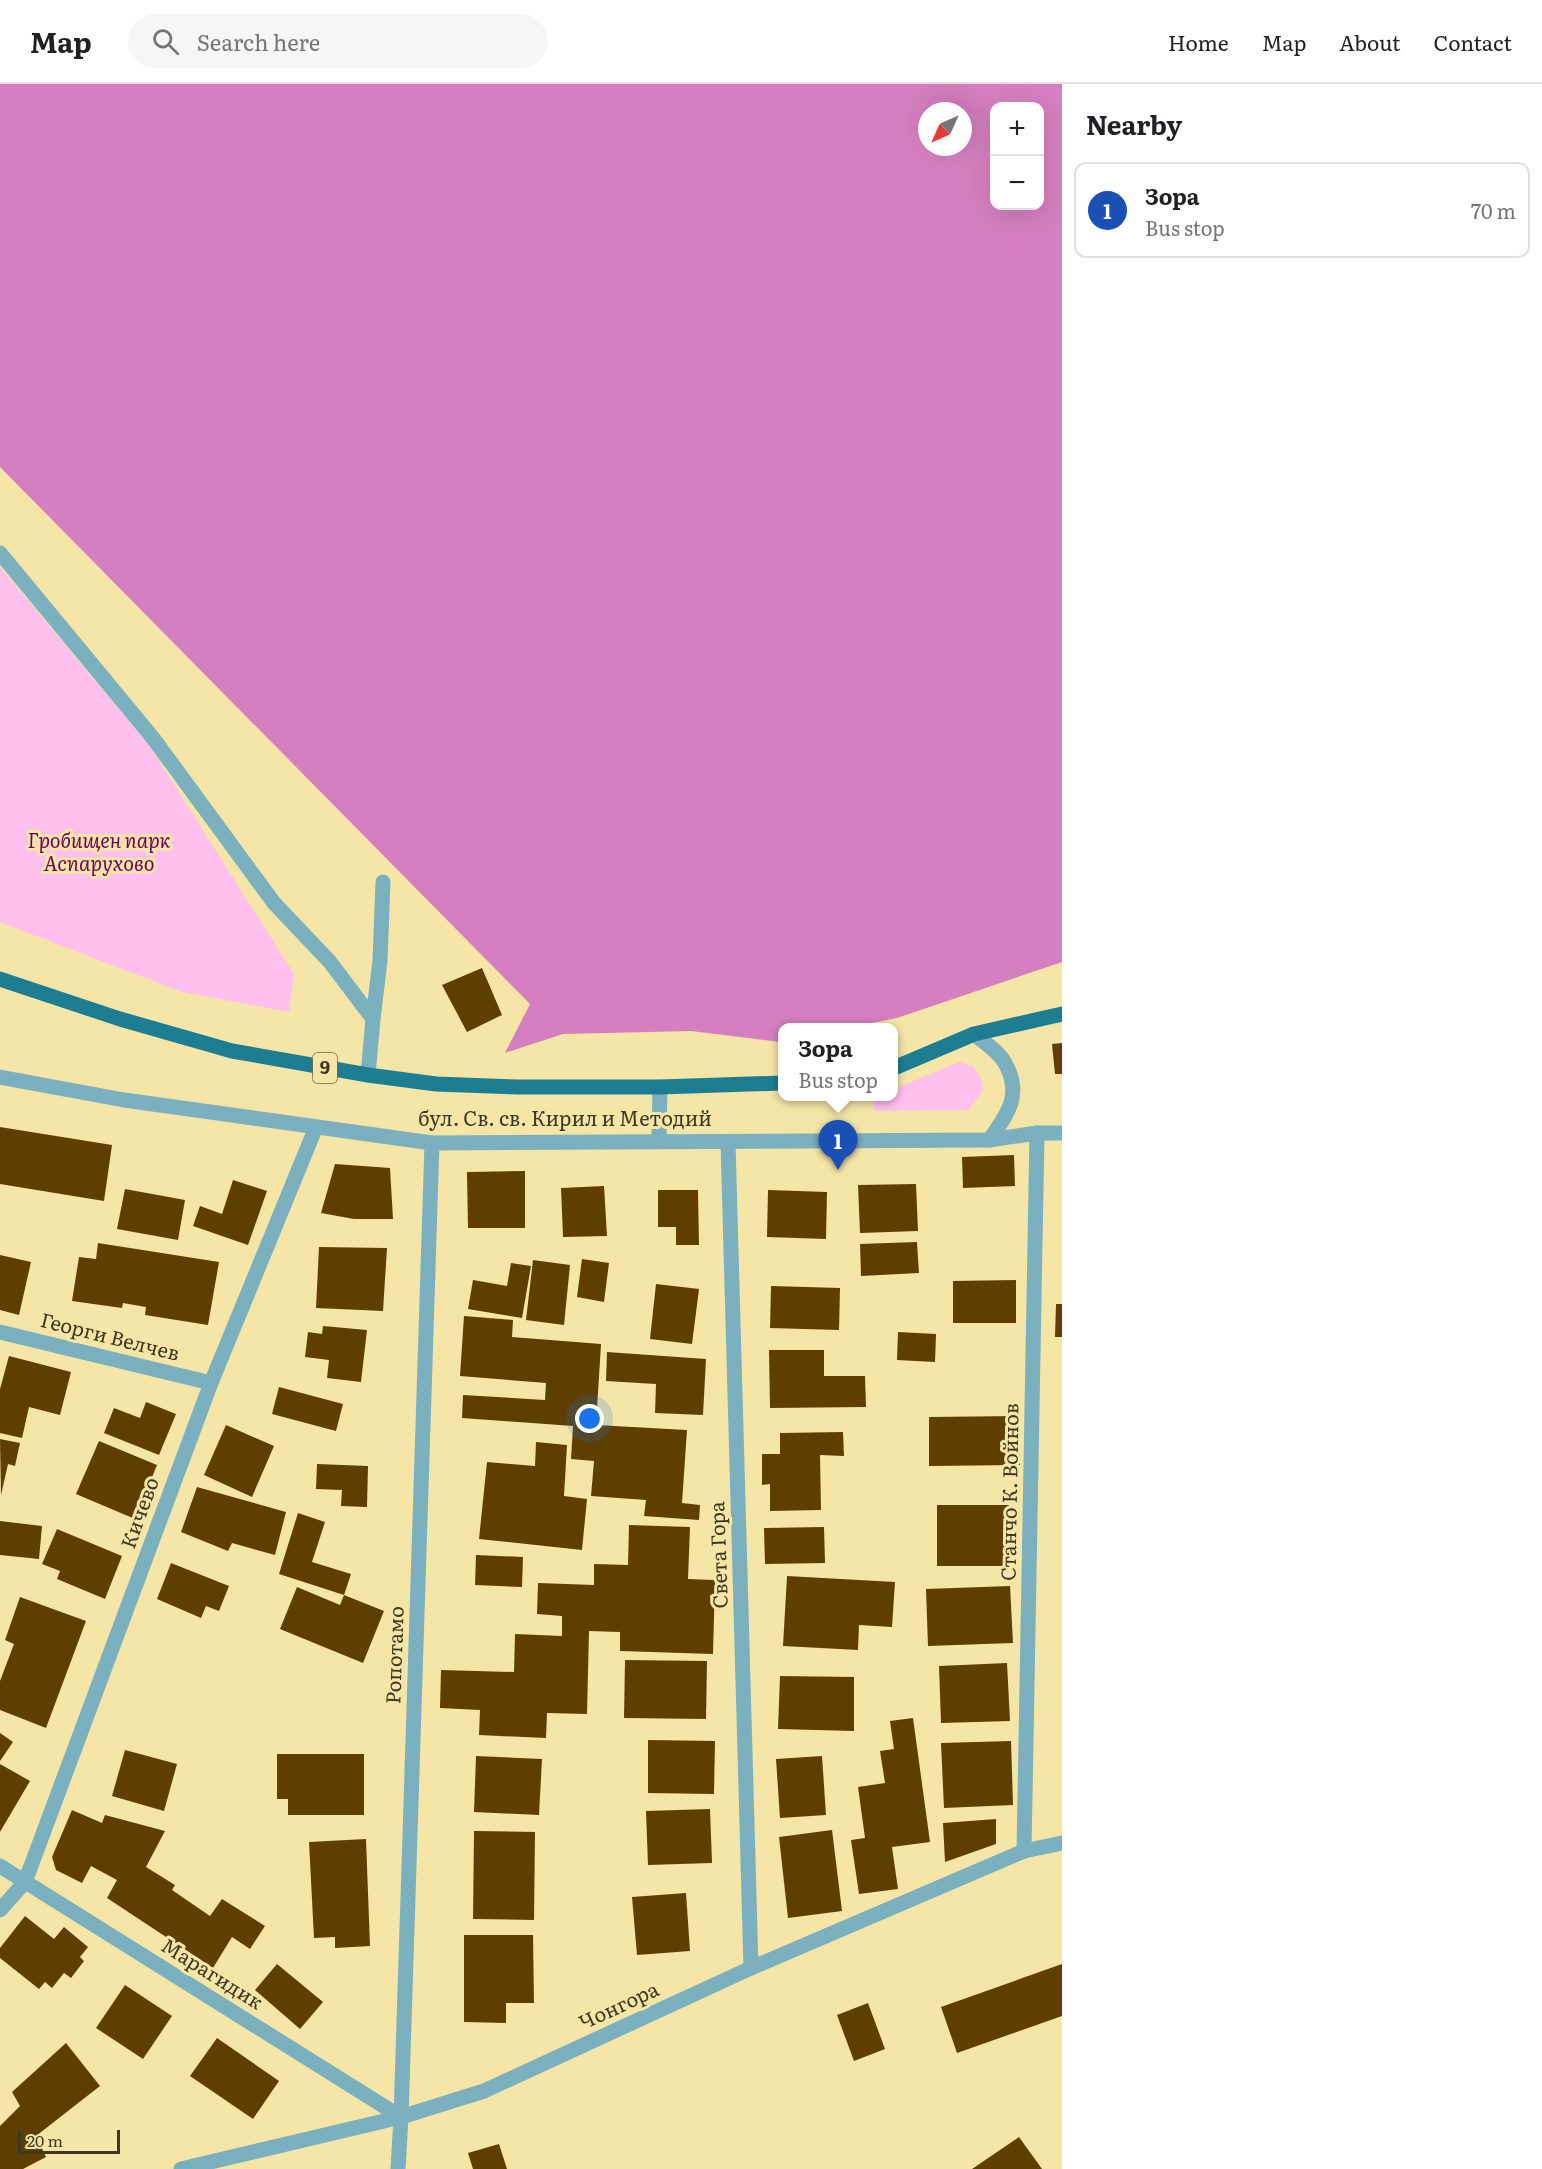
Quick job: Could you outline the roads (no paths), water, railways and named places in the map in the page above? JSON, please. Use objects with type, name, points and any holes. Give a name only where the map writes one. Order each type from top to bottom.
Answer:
[{"type":"main road","name":"бул. Св. св. Кирил и Методий","points":[[0,979],[120,1019],[232,1051],[368,1076],[436,1084],[518,1087],[660,1088],[778,1083]]},
{"type":"main road","points":[[898,1066],[974,1034],[1062,1014]]},
{"type":"street","points":[[0,553],[153,738],[274,903],[330,962],[373,1019]]},
{"type":"street","points":[[368,1076],[380,961],[383,882]]},
{"type":"street","points":[[974,1034],[1004,1062],[1014,1090],[1006,1116],[989,1140]]},
{"type":"street","name":"бул. Св. св. Кирил и Методий","points":[[0,1077],[124,1100],[432,1143],[989,1140],[1037,1133],[1062,1133]]},
{"type":"street","points":[[659,1141],[660,1088]]},
{"type":"street","name":"Кичево","points":[[0,1910],[26,1882],[211,1383],[316,1127]]},
{"type":"street","name":"Станчо К. Войнов","points":[[1024,1851],[1037,1133]]},
{"type":"street","name":"Света Гора","points":[[728,1142],[751,1968]]},
{"type":"street","name":"Ропотамо","points":[[398,2169],[432,1143]]},
{"type":"street","name":"Георги Велчев","points":[[0,1332],[211,1383]]},
{"type":"street","name":"Чонгора","points":[[181,2169],[401,2117],[484,2091],[751,1968],[1024,1851],[1062,1844]]},
{"type":"street","name":"Марагидик","points":[[0,1866],[401,2117]]},
{"type":"place","name":"Зора","points":[[838,1170]]},
{"type":"park label","name":"Гробищен парк Аспарухово","points":[[99,852]]}]
